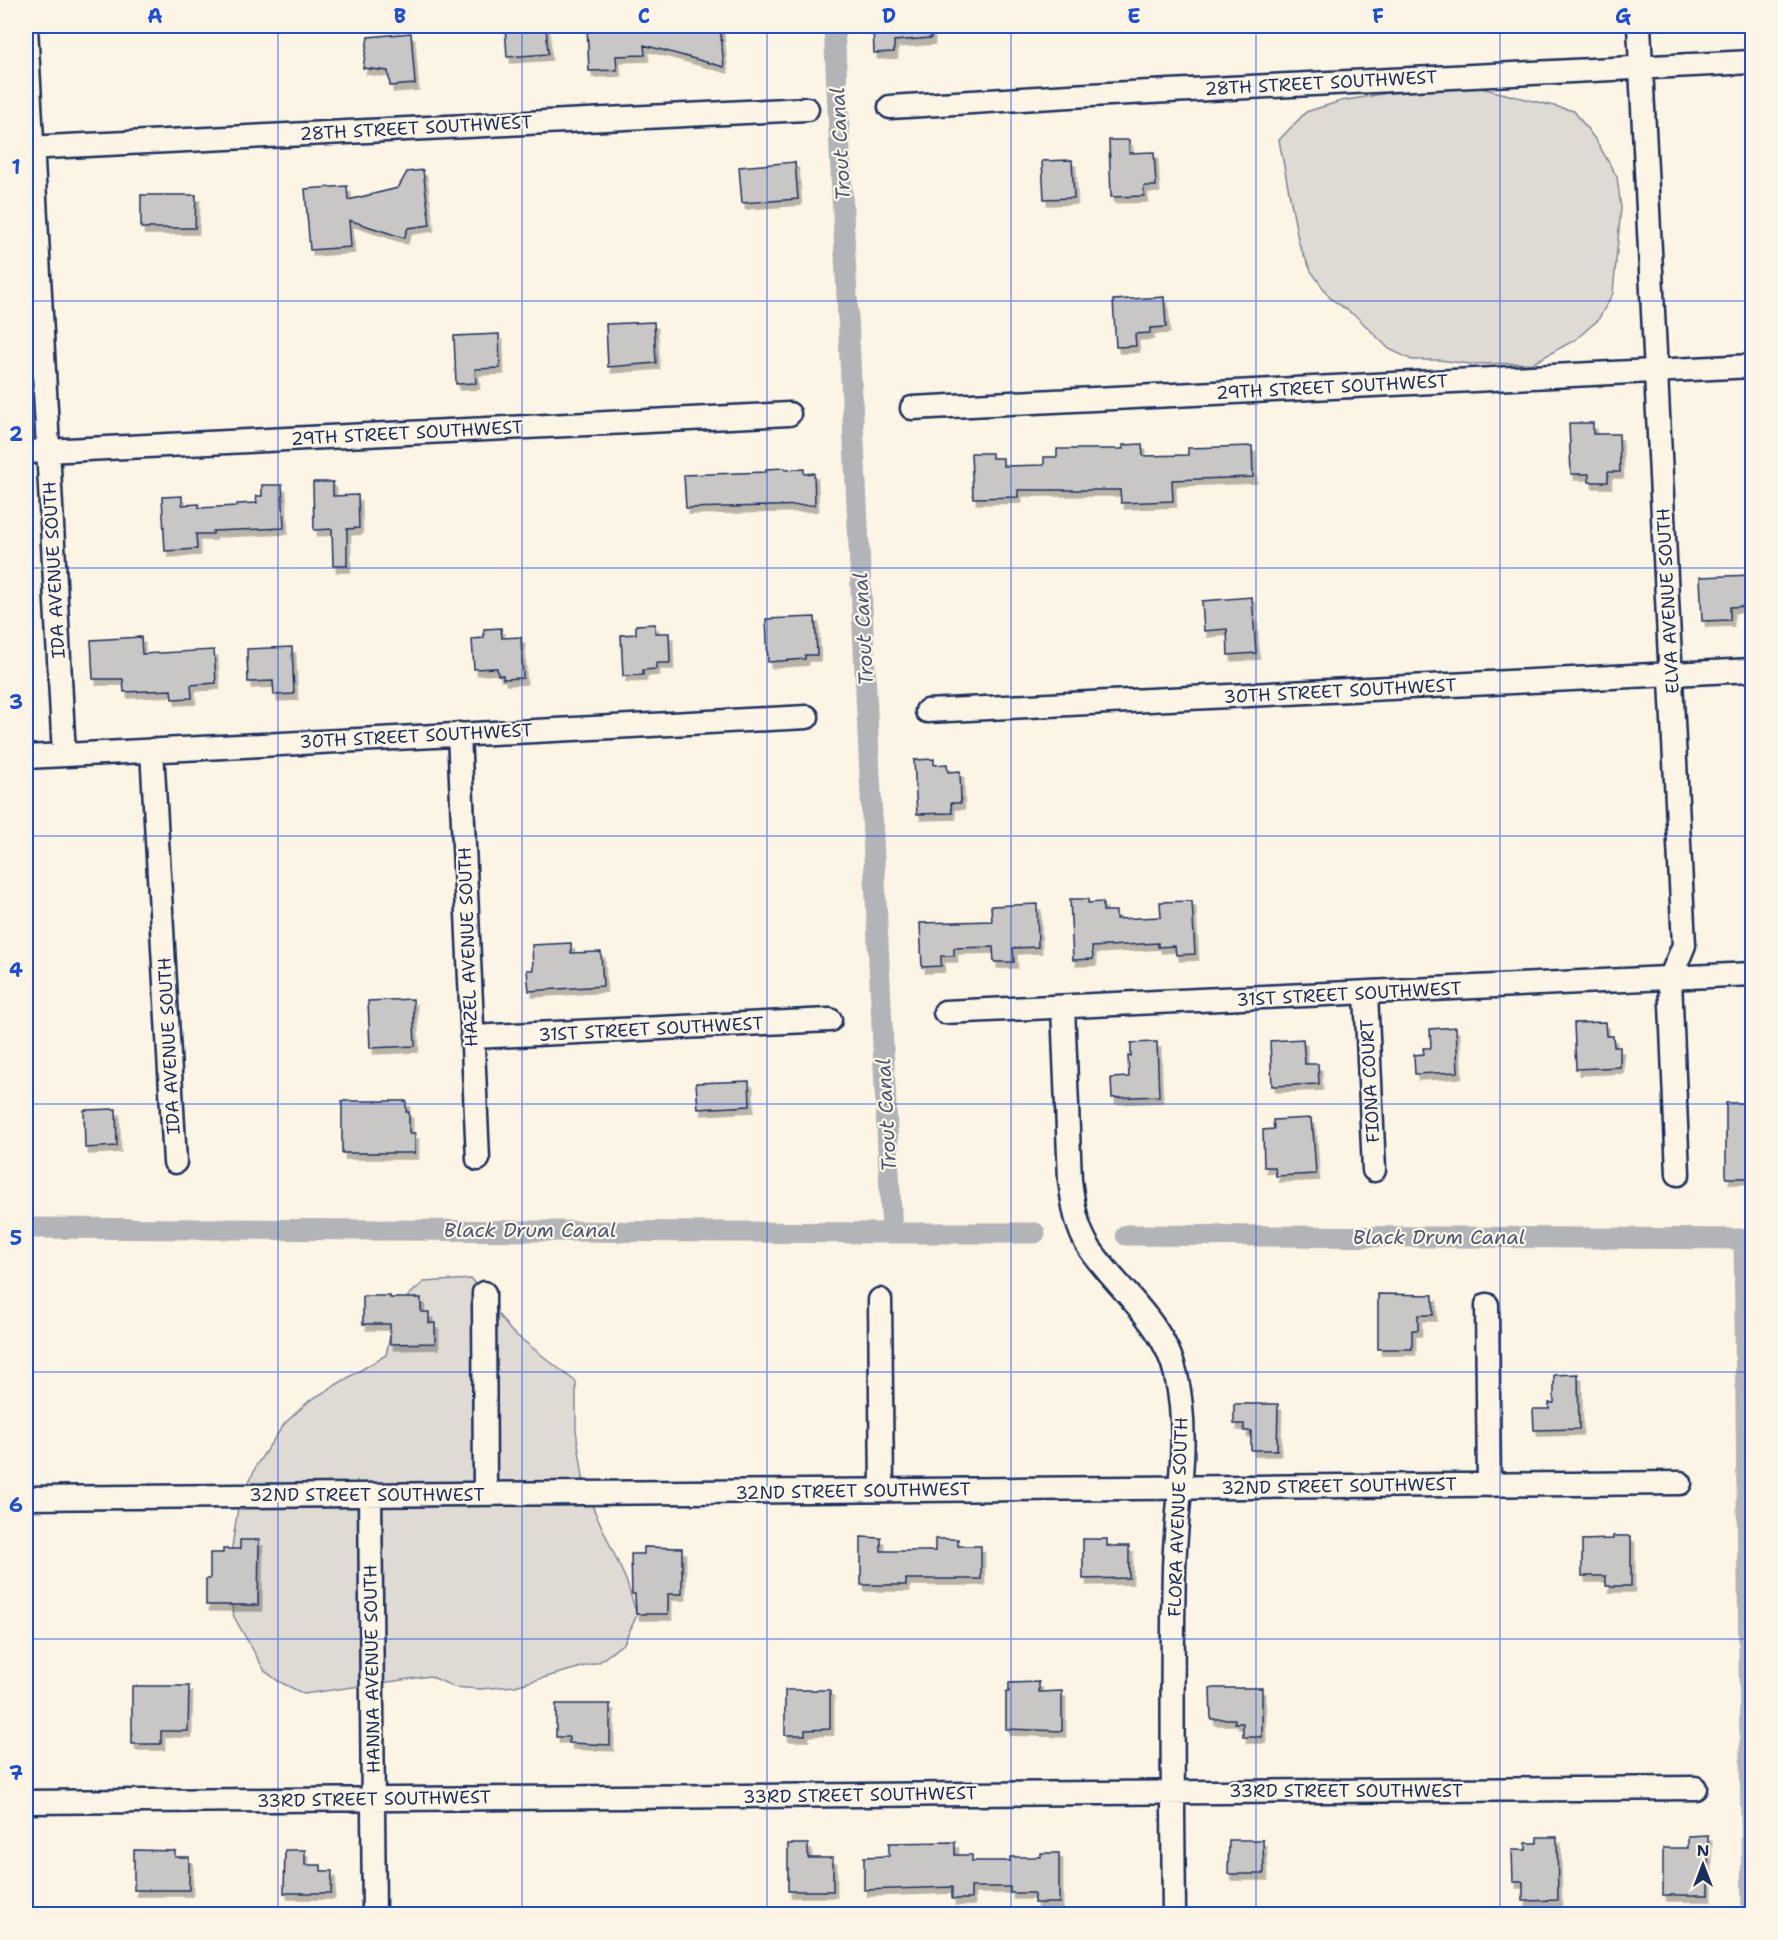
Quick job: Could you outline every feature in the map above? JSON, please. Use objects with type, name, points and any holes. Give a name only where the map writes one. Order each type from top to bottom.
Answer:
[{"type":"street","name":"IDA AVENUE SOUTH","points":[[26,26],[37,452],[64,755]]},
{"type":"street","name":"ELVA AVENUE SOUTH","points":[[1640,26],[1684,945],[1670,979],[1678,1174]]},
{"type":"street","name":"28TH STREET SOUTHWEST","points":[[890,106],[1752,62]]},
{"type":"street","name":"28TH STREET SOUTHWEST","points":[[29,147],[807,109]]},
{"type":"street","name":"29TH STREET SOUTHWEST","points":[[912,408],[1752,366]]},
{"type":"street","name":"29TH STREET SOUTHWEST","points":[[37,452],[789,414]]},
{"type":"street","name":"30TH STREET SOUTHWEST","points":[[927,711],[1752,670]]},
{"type":"street","name":"30TH STREET SOUTHWEST","points":[[26,757],[807,717]]},
{"type":"street","name":"HAZEL AVENUE SOUTH","points":[[459,734],[478,1159]]},
{"type":"street","name":"IDA AVENUE SOUTH","points":[[152,750],[175,1162]]},
{"type":"street","name":"31ST STREET SOUTHWEST","points":[[945,1012],[1752,974]]},
{"type":"street","name":"FIONA COURT","points":[[1366,993],[1374,1170]]},
{"type":"street","name":"FLORA AVENUE SOUTH","points":[[1063,1007],[1070,1180],[1073,1205],[1079,1226],[1089,1248],[1138,1304],[1165,1345],[1175,1372],[1184,1421],[1181,1488],[1174,1557],[1172,1644],[1174,1914]]},
{"type":"street","name":"31ST STREET SOUTHWEST","points":[[472,1037],[830,1020]]},
{"type":"street","points":[[484,1293],[485,1494]]},
{"type":"street","points":[[880,1300],[882,1490]]},
{"type":"street","points":[[1487,1305],[1490,1485]]},
{"type":"street","name":"32ND STREET SOUTHWEST","points":[[26,1498],[1680,1483]]},
{"type":"street","name":"HANNA AVENUE SOUTH","points":[[370,1495],[374,1914]]},
{"type":"street","name":"33RD STREET SOUTHWEST","points":[[26,1802],[1695,1788]]},
{"type":"shaded area","points":[[1438,88],[1481,88],[1574,111],[1597,142],[1617,177],[1621,208],[1613,293],[1598,320],[1575,340],[1533,363],[1470,364],[1439,360],[1412,360],[1389,349],[1358,318],[1330,298],[1311,271],[1299,244],[1279,140],[1306,112],[1341,101]]},
{"type":"shaded area","points":[[471,1279],[511,1331],[576,1382],[576,1430],[585,1490],[626,1580],[637,1615],[624,1643],[599,1662],[515,1686],[480,1689],[454,1687],[430,1676],[304,1694],[278,1681],[265,1671],[234,1617],[230,1593],[230,1561],[238,1507],[257,1464],[285,1423],[309,1401],[386,1355],[394,1317],[409,1295],[424,1282]]},
{"type":"building","points":[[505,26],[546,26],[548,54],[507,57]]},
{"type":"building","points":[[587,26],[720,26],[724,67],[644,45],[645,55],[616,56],[617,70],[589,71]]},
{"type":"building","points":[[873,26],[931,26],[931,38],[894,41],[894,52],[874,53]]},
{"type":"building","points":[[411,33],[415,84],[390,86],[388,71],[363,68],[368,37]]},
{"type":"building","points":[[1109,140],[1129,140],[1129,153],[1154,152],[1156,186],[1144,186],[1144,196],[1111,197]]},
{"type":"building","points":[[1072,160],[1074,198],[1044,199],[1042,161]]},
{"type":"building","points":[[795,162],[798,199],[742,203],[739,167]]},
{"type":"building","points":[[423,170],[430,225],[408,228],[404,238],[349,220],[351,247],[310,250],[305,189],[347,186],[348,200],[398,188],[407,172]]},
{"type":"building","points":[[141,195],[196,195],[195,228],[141,228]]},
{"type":"building","points":[[1164,297],[1166,327],[1150,328],[1150,333],[1135,334],[1136,346],[1116,347],[1113,300]]},
{"type":"building","points":[[654,322],[656,363],[608,367],[606,324]]},
{"type":"building","points":[[499,334],[500,368],[475,369],[476,383],[456,384],[454,336]]},
{"type":"building","points":[[1569,423],[1593,423],[1593,434],[1619,434],[1620,472],[1608,472],[1608,482],[1589,482],[1589,474],[1571,474]]},
{"type":"building","points":[[1142,444],[1143,456],[1188,455],[1188,448],[1252,446],[1253,477],[1172,480],[1173,501],[1121,503],[1120,490],[1018,490],[1018,497],[973,498],[971,453],[992,453],[992,458],[1003,458],[1003,466],[1044,465],[1044,457],[1057,457],[1057,449],[1123,449],[1123,445]]},
{"type":"building","points":[[785,468],[785,470],[804,469],[804,474],[814,473],[815,505],[686,508],[684,475],[766,472],[766,469]]},
{"type":"building","points":[[313,482],[333,482],[333,496],[358,495],[359,528],[347,529],[347,566],[333,566],[332,529],[314,530]]},
{"type":"building","points":[[262,485],[282,485],[284,528],[213,531],[213,534],[196,534],[197,549],[165,551],[162,497],[182,496],[182,505],[199,504],[199,508],[237,506],[237,504],[257,503],[256,496],[262,496]]},
{"type":"building","points":[[1752,575],[1752,606],[1730,607],[1730,620],[1702,621],[1700,577]]},
{"type":"building","points":[[1252,597],[1256,653],[1228,655],[1227,629],[1204,631],[1202,601]]},
{"type":"building","points":[[815,617],[817,655],[805,655],[805,659],[768,662],[766,619]]},
{"type":"building","points":[[655,624],[655,633],[669,633],[670,663],[656,663],[656,669],[643,670],[643,675],[623,676],[621,635],[636,634],[636,625]]},
{"type":"building","points":[[501,628],[502,638],[521,637],[523,678],[503,679],[503,675],[498,675],[497,668],[474,669],[472,639],[484,638],[484,629]]},
{"type":"building","points":[[141,637],[142,654],[214,650],[216,683],[191,685],[192,698],[172,699],[171,690],[124,692],[123,679],[93,679],[91,640]]},
{"type":"building","points":[[292,647],[294,694],[274,695],[273,681],[248,682],[247,649]]},
{"type":"building","points":[[934,759],[934,765],[947,764],[948,772],[960,771],[961,803],[951,803],[952,813],[917,814],[914,760]]},
{"type":"building","points":[[1070,899],[1088,899],[1088,903],[1103,902],[1103,911],[1116,911],[1116,919],[1161,917],[1160,902],[1192,901],[1195,954],[1176,955],[1175,946],[1158,947],[1158,943],[1092,947],[1093,959],[1073,960]]},
{"type":"building","points":[[1037,904],[1038,947],[1013,948],[1014,962],[994,962],[993,947],[954,948],[954,956],[941,956],[941,966],[922,967],[920,923],[992,921],[991,906]]},
{"type":"building","points":[[571,943],[571,953],[601,952],[603,986],[529,991],[527,970],[533,970],[532,945]]},
{"type":"building","points":[[413,999],[415,1046],[370,1048],[368,1001]]},
{"type":"building","points":[[1605,1022],[1606,1036],[1613,1036],[1614,1047],[1620,1047],[1620,1067],[1576,1069],[1574,1023]]},
{"type":"building","points":[[1456,1027],[1458,1072],[1415,1074],[1414,1055],[1424,1054],[1423,1048],[1431,1048],[1430,1029]]},
{"type":"building","points":[[1303,1039],[1305,1064],[1318,1064],[1319,1084],[1272,1086],[1270,1041]]},
{"type":"building","points":[[1157,1042],[1159,1096],[1112,1098],[1111,1078],[1129,1077],[1128,1056],[1131,1056],[1131,1043]]},
{"type":"building","points":[[749,1081],[750,1106],[698,1109],[696,1083]]},
{"type":"building","points":[[342,1101],[406,1101],[406,1112],[409,1112],[409,1133],[415,1133],[415,1153],[342,1153]]},
{"type":"building","points":[[1726,1103],[1750,1103],[1752,1164],[1750,1164],[1750,1178],[1726,1178]]},
{"type":"building","points":[[116,1109],[117,1146],[85,1148],[84,1110]]},
{"type":"building","points":[[1311,1118],[1316,1174],[1276,1176],[1275,1167],[1264,1167],[1263,1130],[1274,1129],[1273,1120]]},
{"type":"building","points":[[1378,1294],[1433,1295],[1433,1315],[1418,1315],[1418,1330],[1412,1330],[1412,1349],[1378,1349]]},
{"type":"building","points":[[363,1296],[421,1298],[421,1312],[429,1312],[429,1323],[435,1323],[435,1343],[390,1344],[390,1324],[363,1324]]},
{"type":"building","points":[[1578,1374],[1579,1429],[1534,1430],[1533,1409],[1549,1409],[1549,1403],[1554,1403],[1554,1375]]},
{"type":"building","points":[[1234,1404],[1278,1404],[1277,1450],[1251,1450],[1251,1431],[1244,1431],[1244,1424],[1234,1424]]},
{"type":"building","points":[[1613,1536],[1631,1536],[1631,1586],[1606,1586],[1606,1576],[1582,1576],[1582,1540],[1613,1539]]},
{"type":"building","points":[[861,1537],[881,1538],[881,1551],[935,1551],[935,1539],[958,1539],[958,1546],[981,1546],[981,1579],[906,1579],[906,1585],[861,1585]]},
{"type":"building","points":[[1083,1539],[1107,1539],[1107,1546],[1129,1546],[1129,1578],[1083,1579]]},
{"type":"building","points":[[240,1540],[259,1540],[258,1605],[206,1605],[206,1579],[210,1579],[210,1553],[223,1553],[223,1549],[240,1549]]},
{"type":"building","points":[[644,1547],[682,1548],[682,1594],[668,1594],[668,1614],[636,1614],[635,1594],[632,1594],[631,1554],[644,1554]]},
{"type":"building","points":[[1039,1682],[1039,1692],[1062,1691],[1062,1731],[1006,1729],[1006,1692],[1009,1692],[1009,1683]]},
{"type":"building","points":[[132,1686],[189,1686],[188,1731],[161,1731],[161,1744],[132,1744]]},
{"type":"building","points":[[1210,1688],[1262,1688],[1262,1737],[1243,1737],[1243,1723],[1235,1723],[1235,1719],[1211,1719]]},
{"type":"building","points":[[785,1690],[830,1690],[830,1729],[805,1730],[805,1735],[785,1735]]},
{"type":"building","points":[[556,1704],[610,1704],[610,1745],[569,1743],[569,1737],[556,1737]]},
{"type":"building","points":[[1708,1835],[1708,1895],[1663,1895],[1663,1848],[1688,1848],[1688,1836]]},
{"type":"building","points":[[1537,1837],[1557,1837],[1558,1900],[1523,1901],[1523,1882],[1513,1882],[1512,1850],[1526,1850],[1526,1843],[1537,1843]]},
{"type":"building","points":[[1229,1840],[1263,1840],[1264,1874],[1228,1874]]},
{"type":"building","points":[[955,1842],[955,1855],[972,1855],[972,1861],[1010,1861],[1010,1857],[1041,1857],[1041,1853],[1059,1853],[1059,1903],[1034,1903],[1034,1893],[1010,1893],[1010,1887],[971,1887],[971,1899],[952,1899],[952,1887],[864,1890],[864,1857],[889,1856],[889,1843]]},
{"type":"building","points":[[788,1844],[808,1844],[808,1858],[833,1858],[833,1891],[788,1891]]},
{"type":"building","points":[[134,1850],[175,1851],[175,1857],[189,1857],[189,1890],[134,1890]]},
{"type":"building","points":[[285,1850],[305,1850],[305,1865],[321,1865],[321,1871],[332,1871],[331,1893],[284,1893]]},
{"type":"waterway","name":"Trout Canal","points":[[834,26],[892,1233]]},
{"type":"waterway","name":"Black Drum Canal","points":[[26,1228],[1035,1233]]},
{"type":"waterway","name":"Black Drum Canal","points":[[1126,1235],[1752,1239]]},
{"type":"waterway","points":[[1744,1239],[1752,1914]]}]
